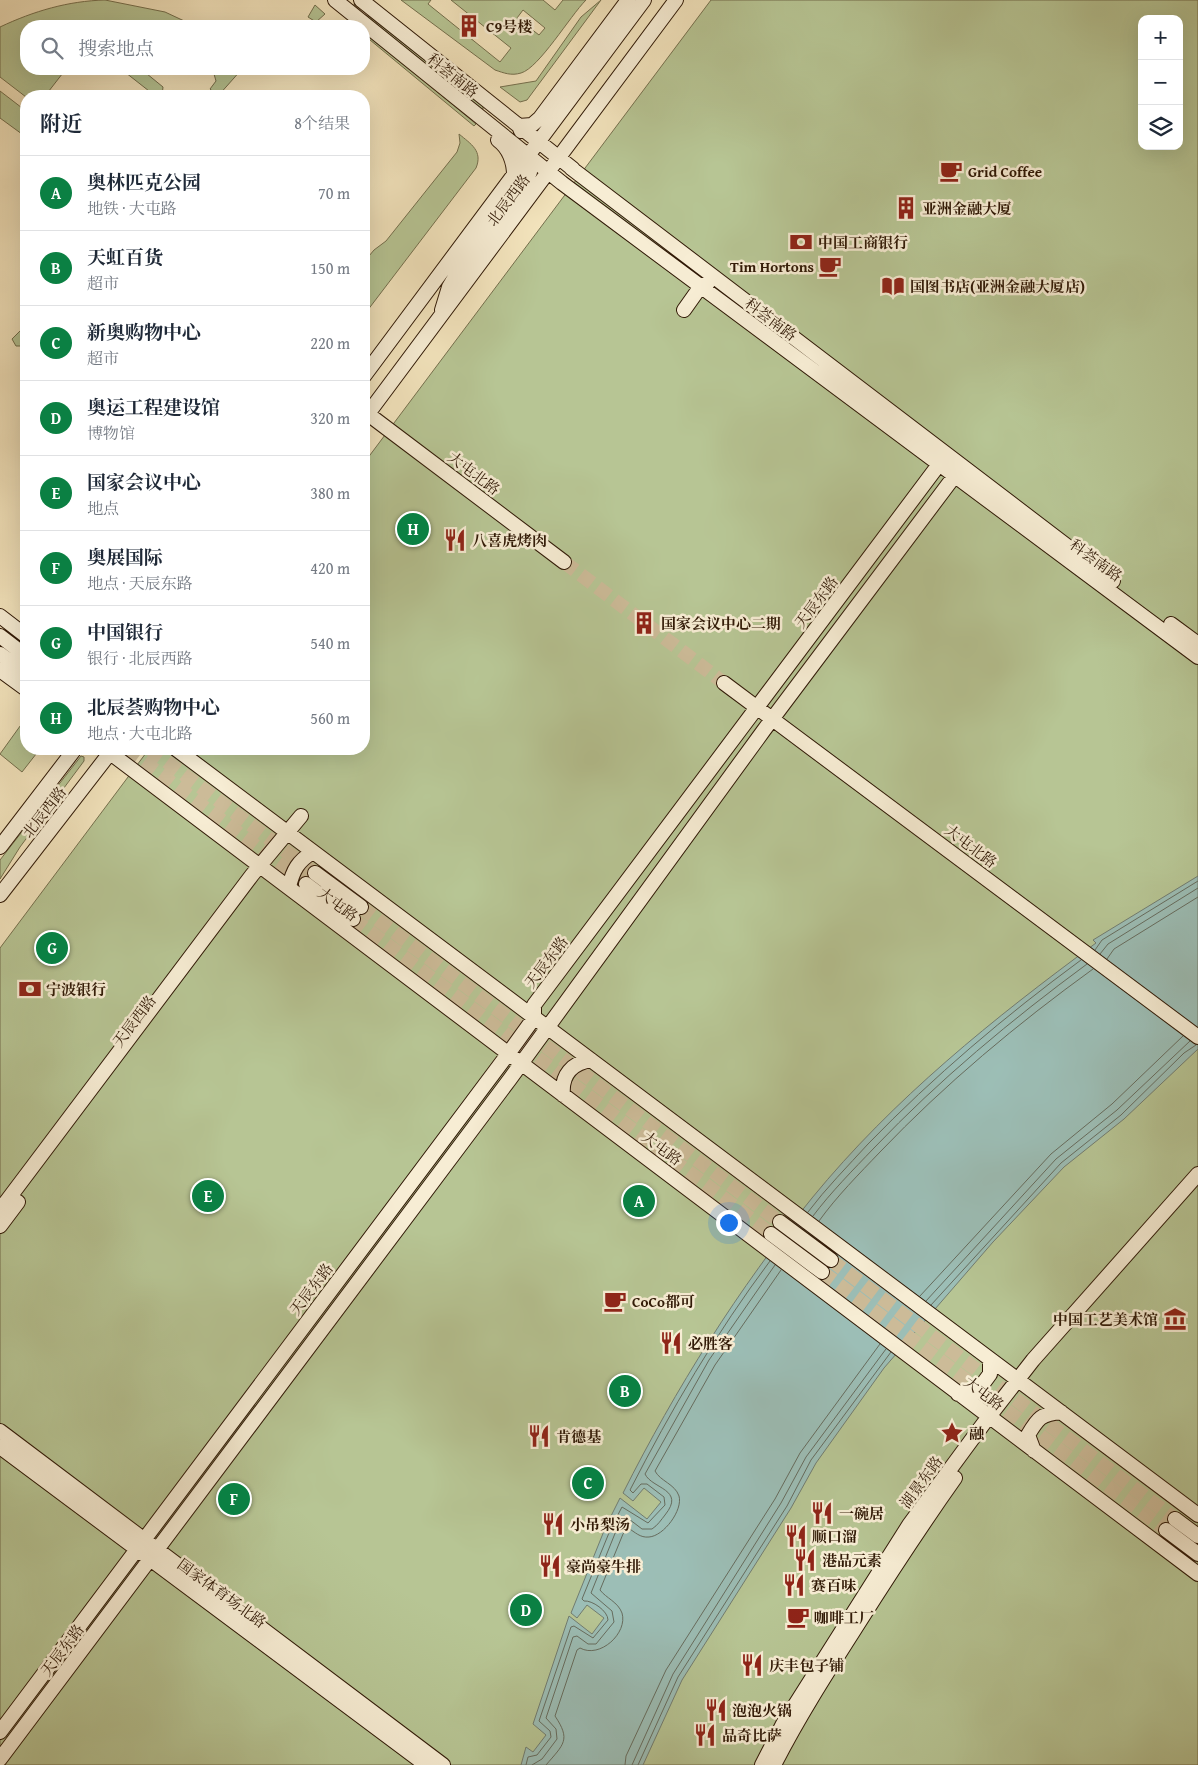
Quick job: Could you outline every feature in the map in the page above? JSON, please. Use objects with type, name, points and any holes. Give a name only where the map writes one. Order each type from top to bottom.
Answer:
[{"type":"street","name":"科荟南路","points":[[335,0],[359,20]]},
{"type":"street","name":"科荟南路","points":[[362,0],[560,159],[711,274],[943,460]]},
{"type":"street","points":[[439,320],[449,287],[459,270],[516,194],[530,172],[531,163],[519,126],[535,123],[628,0]]},
{"type":"street","name":"北辰西路","points":[[370,368],[644,0]]},
{"type":"street","name":"北辰西路","points":[[370,408],[549,174],[676,0]]},
{"type":"street","name":"科荟南路","points":[[370,29],[549,174],[701,286],[1198,644]]},
{"type":"street","points":[[412,63],[428,81],[502,143],[511,158],[514,175]]},
{"type":"street","points":[[479,117],[488,113],[490,103]]},
{"type":"street","points":[[559,116],[543,150],[544,160],[562,183]]},
{"type":"street","points":[[684,310],[711,274]]},
{"type":"street","name":"大屯北路","points":[[370,418],[564,562]]},
{"type":"street","name":"天辰东路","points":[[0,1732],[508,1054],[534,1018],[534,1004],[943,460]]},
{"type":"street","name":"科荟南路","points":[[958,471],[1198,656]]},
{"type":"street","name":"天辰东路","points":[[0,1759],[522,1064],[772,720],[958,471]]},
{"type":"street","points":[[0,616],[20,631]]},
{"type":"street","points":[[0,636],[20,651]]},
{"type":"street","points":[[0,654],[20,669]]},
{"type":"street","points":[[0,670],[20,685]]},
{"type":"street","name":"大屯北路","points":[[724,683],[1198,1037]]},
{"type":"street","name":"北辰西路","points":[[0,847],[69,755]]},
{"type":"street","name":"北辰西路","points":[[0,895],[106,755]]},
{"type":"street","name":"大屯路","points":[[116,755],[563,1095],[767,1239],[822,1272]]},
{"type":"street","name":"大屯路","points":[[184,755],[1198,1515]]},
{"type":"street","name":"天辰西路","points":[[0,1226],[301,816]]},
{"type":"street","points":[[289,887],[294,870],[302,859],[313,852]]},
{"type":"street","name":"天辰西路","points":[[0,1210],[263,868]]},
{"type":"street","name":"大屯路","points":[[310,878],[357,913]]},
{"type":"street","points":[[563,1095],[562,1083],[568,1073],[578,1062],[591,1060]]},
{"type":"street","name":"湖景东路","points":[[762,1765],[783,1724],[909,1526],[1021,1381],[1198,1174]]},
{"type":"street","name":"湖景东路","points":[[1021,1381],[1198,1188]]},
{"type":"street","points":[[780,1222],[831,1260]]},
{"type":"street","name":"大屯路","points":[[767,1239],[905,1353],[1198,1574]]},
{"type":"street","points":[[958,1394],[976,1393],[990,1374],[990,1359]]},
{"type":"street","points":[[1034,1451],[1028,1435],[1035,1424],[1044,1414],[1061,1412]]},
{"type":"street","name":"湖景东路","points":[[774,1765],[793,1728],[918,1530],[992,1419]]},
{"type":"street","name":"国家体育场北路","points":[[0,1423],[136,1527],[140,1544]]},
{"type":"street","name":"国家体育场北路","points":[[0,1431],[153,1555],[426,1765]]},
{"type":"street","name":"国家体育场北路","points":[[0,1447],[140,1544]]},
{"type":"street","points":[[1175,1519],[1198,1536]]},
{"type":"street","points":[[1166,1530],[1198,1554]]},
{"type":"street","name":"国家体育场北路","points":[[153,1555],[443,1765]]},
{"type":"green space","points":[[105,0],[165,12],[182,20],[20,20],[20,75],[61,75],[50,90],[20,90],[20,92],[0,77],[0,27],[51,8]]},
{"type":"green space","points":[[401,0],[431,0],[428,4],[500,62],[511,48],[451,0],[543,0],[555,10],[563,0],[586,0],[545,52],[528,69],[514,74],[495,70]],"holes":[[[523,10],[545,28],[539,35],[517,18]]]},
{"type":"green space","points":[[601,0],[527,100],[520,102],[500,87],[536,81],[581,17]]},
{"type":"green space","points":[[711,0],[1198,0],[1198,1765],[0,1765],[0,948],[145,755],[370,755],[370,455]]},
{"type":"green space","points":[[354,4],[363,14],[370,17],[483,106],[483,109],[478,110],[370,24],[370,20],[365,20],[356,12]]},
{"type":"green space","points":[[315,5],[325,14],[318,20],[313,20],[308,17]]},
{"type":"green space","points":[[370,36],[476,124],[474,126],[370,40]]},
{"type":"green space","points":[[129,75],[148,75],[163,87],[163,90],[148,90]]},
{"type":"green space","points":[[214,75],[237,75],[223,90],[210,89],[216,81]]},
{"type":"green space","points":[[0,91],[20,106],[20,133],[0,118]]},
{"type":"green space","points":[[459,134],[475,148],[478,157],[476,168],[370,307],[370,255],[386,241],[457,152],[460,143]]},
{"type":"green space","points":[[20,331],[20,346],[16,346],[12,339]]},
{"type":"green space","points":[[20,726],[20,755],[35,755],[22,772],[0,754]]},
{"type":"green space","points":[[81,756],[84,757],[84,761],[20,847],[0,879],[0,860]]},
{"type":"water","points":[[1198,876],[1198,1049],[1124,1119],[1064,1167],[993,1242],[884,1368],[816,1463],[791,1508],[682,1680],[643,1765],[521,1765],[526,1747],[533,1752],[546,1735],[533,1724],[569,1616],[592,1634],[604,1618],[587,1605],[577,1618],[571,1613],[606,1526],[620,1498],[647,1519],[661,1502],[644,1488],[633,1501],[623,1493],[664,1415],[710,1340],[785,1232],[843,1162],[876,1127],[946,1062],[1020,1001],[1096,943],[1093,940]]},
{"type":"tunnel","points":[[564,562],[724,683]]},
{"type":"tunnel","points":[[135,755],[306,884]]},
{"type":"tunnel","points":[[158,755],[315,873]]},
{"type":"tunnel","points":[[361,907],[780,1222]]},
{"type":"tunnel","points":[[353,919],[771,1234]]},
{"type":"tunnel","points":[[831,1260],[1175,1519]]},
{"type":"tunnel","points":[[822,1272],[1166,1530]]},
{"type":"place","name":"C9号楼","points":[[469,26]]},
{"type":"place","name":"Grid Coffee","points":[[951,171]]},
{"type":"place","name":"亚洲金融大厦","points":[[906,208]]},
{"type":"place","name":"中国工商银行","points":[[801,242]]},
{"type":"place","name":"Tim Hortons","points":[[830,266]]},
{"type":"place","name":"国图书店(亚洲金融大厦店)","points":[[893,286]]},
{"type":"place","name":"北辰荟购物中心","points":[[413,529]]},
{"type":"place","name":"八喜虎烤肉","points":[[455,540]]},
{"type":"place","name":"国家会议中心二期","points":[[644,623]]},
{"type":"place","name":"中国银行","points":[[52,948]]},
{"type":"place","name":"宁波银行","points":[[30,989]]},
{"type":"place","name":"国家会议中心","points":[[208,1196]]},
{"type":"place","name":"奥林匹克公园","points":[[639,1201]]},
{"type":"place","name":"CoCo都可","points":[[615,1301]]},
{"type":"place","name":"中国工艺美术馆","points":[[1175,1319]]},
{"type":"place","name":"必胜客","points":[[671,1343]]},
{"type":"place","name":"天虹百货","points":[[625,1391]]},
{"type":"place","name":"融","points":[[952,1433]]},
{"type":"place","name":"肯德基","points":[[539,1436]]},
{"type":"place","name":"新奥购物中心","points":[[588,1483]]},
{"type":"place","name":"奥展国际","points":[[234,1499]]},
{"type":"place","name":"一碗居","points":[[822,1513]]},
{"type":"place","name":"小吊梨汤","points":[[553,1524]]},
{"type":"place","name":"顺口溜","points":[[796,1536]]},
{"type":"place","name":"港品元素","points":[[805,1560]]},
{"type":"place","name":"豪尚豪牛排","points":[[550,1566]]},
{"type":"place","name":"赛百味","points":[[794,1585]]},
{"type":"place","name":"奥运工程建设馆","points":[[526,1610]]},
{"type":"place","name":"咖啡工厂","points":[[798,1617]]},
{"type":"place","name":"庆丰包子铺","points":[[752,1665]]},
{"type":"place","name":"泡泡火锅","points":[[716,1710]]},
{"type":"place","name":"品奇比萨","points":[[705,1735]]}]
